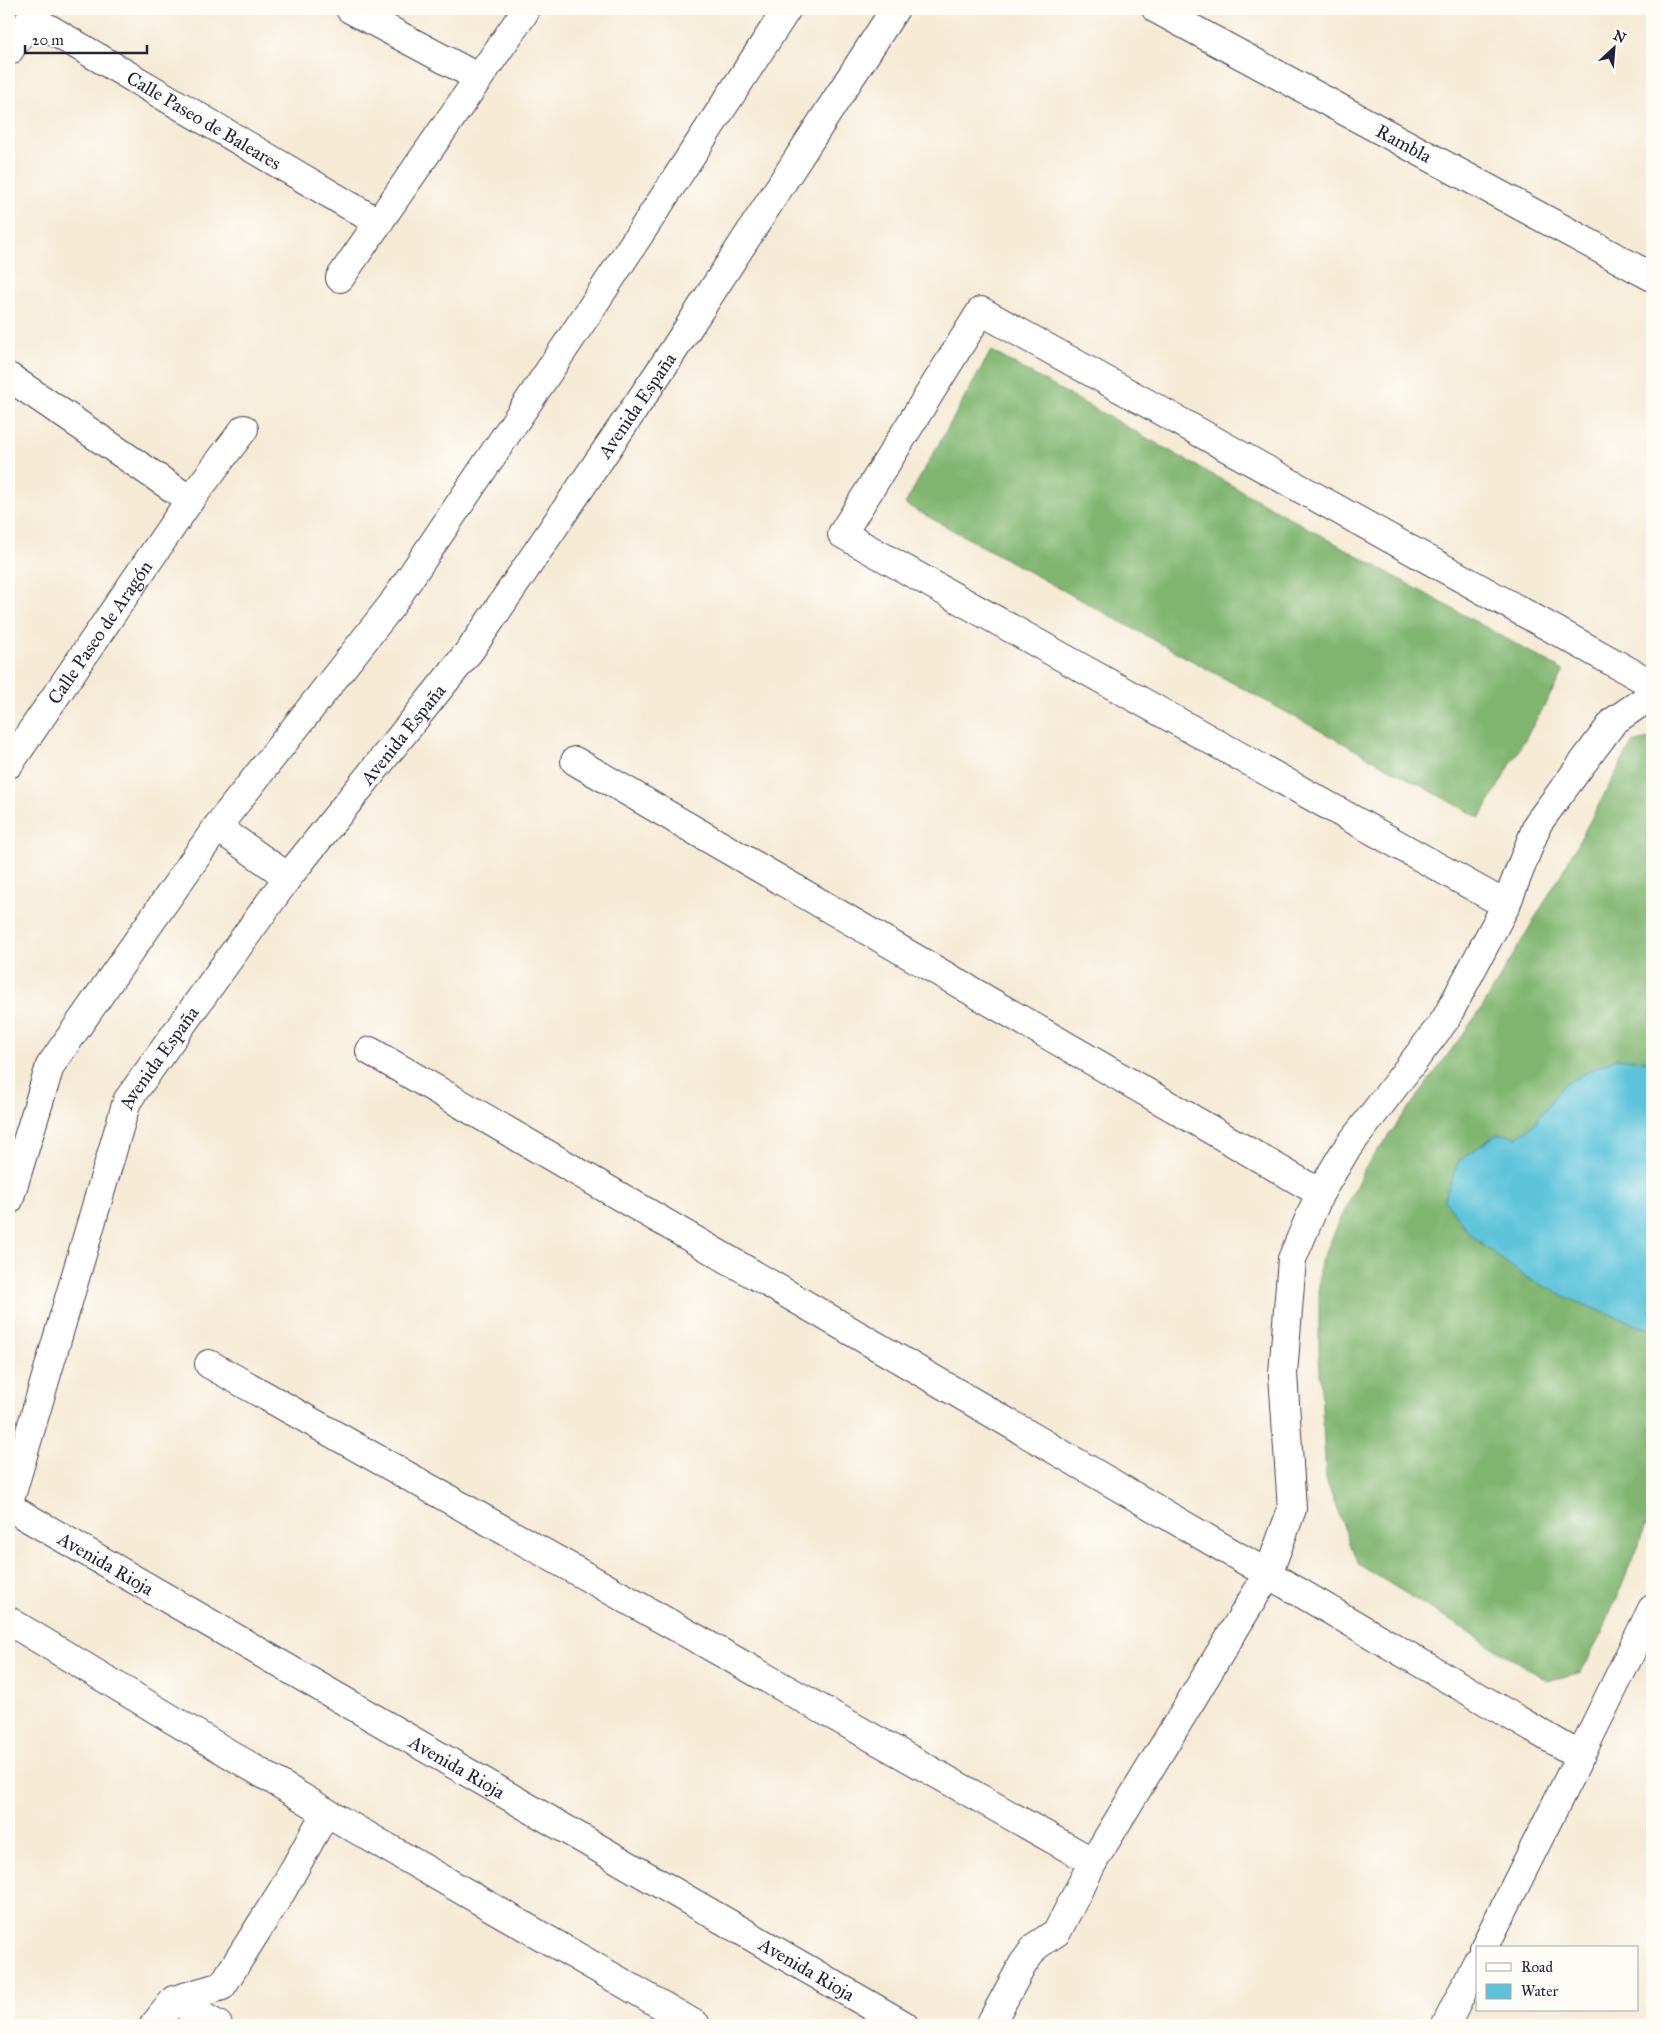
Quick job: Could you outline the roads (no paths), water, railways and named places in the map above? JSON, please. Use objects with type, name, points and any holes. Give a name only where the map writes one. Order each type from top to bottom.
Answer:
[{"type":"street","points":[[350,9],[479,78]]},
{"type":"street","points":[[9,1200],[50,1066],[217,828],[391,606],[600,293],[786,9]]},
{"type":"street","name":"Avenida España","points":[[9,1503],[127,1101],[288,876],[471,649],[666,362],[895,9]]},
{"type":"street","name":"Rambla","points":[[1156,9],[1652,277]]},
{"type":"street","points":[[340,278],[524,13]]},
{"type":"street","name":"Calle Paseo de Baleares","points":[[9,51],[34,14],[379,223]]},
{"type":"street","points":[[1506,905],[842,534],[981,311],[1652,684]]},
{"type":"street","points":[[9,377],[190,500]]},
{"type":"street","name":"Calle Paseo de Aragón","points":[[9,764],[190,500],[244,429]]},
{"type":"street","points":[[990,2025],[1023,1964],[1036,1946],[1057,1932],[1093,1862],[1268,1574],[1292,1510],[1283,1374],[1292,1259],[1320,1193],[1346,1152],[1445,1020],[1506,905],[1538,823],[1614,721],[1652,695]]},
{"type":"street","points":[[575,761],[1320,1193]]},
{"type":"street","points":[[217,828],[288,876]]},
{"type":"street","points":[[370,1051],[1580,1756]]},
{"type":"street","points":[[209,1364],[1093,1862]]},
{"type":"street","name":"Avenida Rioja","points":[[9,1507],[904,2025]]},
{"type":"street","points":[[1485,1946],[1652,1609]]},
{"type":"street","points":[[9,1621],[326,1812],[696,2025]]},
{"type":"street","points":[[154,2025],[174,2000],[222,1986],[282,1891],[326,1812]]},
{"type":"street","points":[[1446,2025],[1476,1964]]},
{"type":"street","points":[[174,2000],[218,2025]]},
{"type":"water","points":[[1616,1058],[1652,1062],[1652,1328],[1645,1328],[1575,1301],[1523,1276],[1470,1234],[1444,1199],[1459,1161],[1497,1134],[1517,1137],[1532,1127],[1564,1084]]}]
